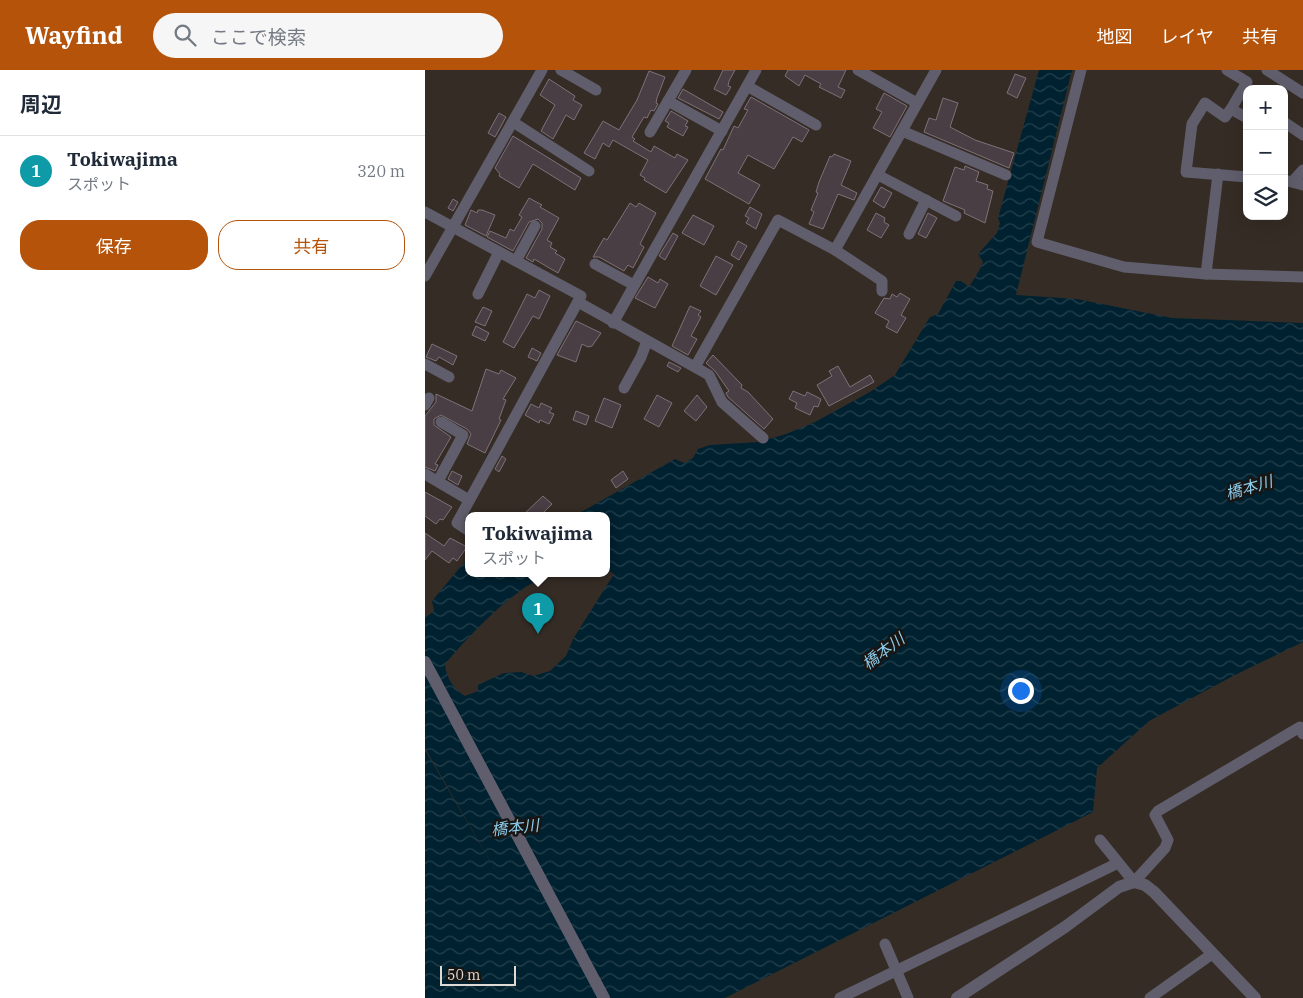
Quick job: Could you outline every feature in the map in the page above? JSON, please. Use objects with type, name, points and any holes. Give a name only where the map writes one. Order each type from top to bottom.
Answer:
[{"type":"street","points":[[425,276],[542,70]]},
{"type":"street","points":[[561,70],[596,90]]},
{"type":"street","points":[[650,132],[685,70]]},
{"type":"street","points":[[613,323],[756,70]]},
{"type":"street","points":[[858,70],[917,103]]},
{"type":"street","points":[[835,250],[936,70]]},
{"type":"street","points":[[1081,70],[1037,242],[1125,267],[1206,274],[1303,277]]},
{"type":"street","points":[[1227,70],[1247,82],[1225,117],[1205,103],[1192,124],[1187,172],[1243,177]]},
{"type":"street","points":[[1267,70],[1303,93]]},
{"type":"street","points":[[747,86],[816,124]]},
{"type":"street","points":[[668,101],[721,131]]},
{"type":"street","points":[[1231,109],[1243,116]]},
{"type":"street","points":[[513,122],[589,171]]},
{"type":"street","points":[[1288,125],[1303,135]]},
{"type":"street","points":[[902,131],[1006,175]]},
{"type":"street","points":[[1293,182],[1303,170]]},
{"type":"street","points":[[1206,274],[1218,174]]},
{"type":"street","points":[[878,175],[956,216]]},
{"type":"street","points":[[909,234],[926,200]]},
{"type":"street","points":[[425,212],[581,296],[457,523],[465,528]]},
{"type":"street","points":[[695,367],[778,220],[835,250],[882,281],[882,291]]},
{"type":"street","points":[[515,261],[535,226]]},
{"type":"street","points":[[478,294],[499,252]]},
{"type":"street","points":[[595,264],[634,285]]},
{"type":"street","points":[[578,302],[709,375],[722,402],[763,438]]},
{"type":"street","points":[[624,388],[641,357],[647,341]]},
{"type":"street","points":[[425,364],[449,377]]},
{"type":"street","points":[[438,482],[463,435],[441,422]]},
{"type":"street","points":[[425,474],[469,500]]},
{"type":"street","points":[[425,662],[604,998]]},
{"type":"street","points":[[957,998],[1065,927],[1119,887],[1134,882],[1165,848],[1168,840],[1155,820],[1155,815],[1158,811],[1302,729]]},
{"type":"street","points":[[1100,840],[1134,882],[1145,885],[1154,892],[1255,998]]},
{"type":"street","points":[[840,998],[1118,863]]},
{"type":"street","points":[[885,944],[908,998]]},
{"type":"street","points":[[1150,998],[1212,954]]},
{"type":"water","name":"橋本川","points":[[1039,70],[1072,70],[1016,295],[1077,299],[1172,318],[1303,323],[1303,642],[1233,676],[1149,721],[1097,768],[1093,812],[725,998],[425,998],[425,750],[519,911],[425,748],[425,618],[434,611],[432,601],[465,562],[465,577],[544,577],[528,586],[497,610],[445,664],[451,682],[465,696],[478,691],[478,685],[504,673],[521,672],[533,676],[550,671],[566,656],[573,639],[614,574],[610,572],[610,512],[581,512],[675,459],[684,463],[693,458],[698,449],[710,445],[759,442],[786,434],[815,422],[870,392],[895,375],[930,317],[938,314],[956,281],[961,281],[969,287],[983,262],[978,254],[997,233],[1000,223],[998,218]]},
{"type":"building","points":[[723,70],[735,70],[729,81],[728,86],[731,87],[726,95],[714,89]]},
{"type":"building","points":[[788,70],[846,70],[838,87],[845,90],[841,98],[819,87],[821,84],[805,75],[799,86],[785,76]]},
{"type":"building","points":[[649,71],[665,77],[657,98],[656,103],[658,104],[654,111],[651,110],[647,118],[644,117],[632,137],[635,139],[633,141],[651,152],[654,146],[675,158],[677,154],[688,160],[666,193],[644,180],[645,178],[640,175],[648,160],[613,140],[609,147],[603,143],[595,159],[584,153],[603,121],[619,130],[637,100]]},
{"type":"building","points":[[1015,74],[1026,78],[1017,98],[1007,93]]},
{"type":"building","points":[[549,79],[575,96],[573,100],[582,105],[574,120],[566,115],[553,139],[541,131],[555,105],[540,95]]},
{"type":"building","points":[[683,89],[723,112],[719,119],[678,98]]},
{"type":"building","points":[[884,93],[907,106],[890,137],[873,128],[882,112],[876,109]]},
{"type":"building","points":[[751,97],[809,130],[802,142],[793,137],[774,169],[748,155],[738,173],[760,185],[749,204],[705,179],[721,149],[723,150],[734,126],[738,128],[748,110],[744,109]]},
{"type":"building","points":[[943,98],[958,103],[950,127],[975,140],[1014,153],[1009,168],[924,132],[929,118],[936,120]]},
{"type":"building","points":[[671,111],[688,121],[685,126],[688,127],[683,136],[667,127],[669,123],[665,121]]},
{"type":"building","points":[[499,113],[506,117],[495,137],[488,133]]},
{"type":"building","points":[[513,136],[581,178],[575,190],[533,164],[519,188],[499,176],[500,174],[495,168]]},
{"type":"building","points":[[834,154],[851,161],[841,185],[857,193],[854,200],[838,194],[823,229],[809,224],[814,212],[811,210],[818,193],[816,192],[819,182],[830,156],[832,157]]},
{"type":"building","points":[[965,166],[979,172],[976,181],[988,185],[987,189],[993,191],[985,223],[964,213],[965,210],[943,201],[955,167],[964,170]]},
{"type":"building","points":[[881,187],[892,193],[884,208],[873,201]]},
{"type":"building","points":[[529,198],[559,218],[547,240],[552,243],[550,247],[557,251],[555,253],[565,259],[558,273],[534,259],[533,262],[526,258],[542,229],[542,223],[538,219],[529,222],[513,251],[487,237],[490,231],[506,238],[510,229],[514,231],[522,217],[519,215]]},
{"type":"building","points":[[453,199],[458,202],[453,211],[448,208]]},
{"type":"building","points":[[630,203],[636,207],[639,203],[656,213],[640,244],[644,247],[633,268],[628,265],[624,271],[599,257],[593,257],[604,238],[607,240]]},
{"type":"building","points":[[750,207],[762,214],[756,229],[746,223],[749,218],[745,216]]},
{"type":"building","points":[[471,210],[477,213],[478,210],[482,210],[495,215],[486,236],[465,225]]},
{"type":"building","points":[[876,213],[885,218],[884,222],[889,225],[881,238],[867,230]]},
{"type":"building","points":[[928,213],[937,218],[926,238],[918,234]]},
{"type":"building","points":[[693,215],[714,226],[704,245],[682,233]]},
{"type":"building","points":[[673,233],[678,236],[665,260],[659,256]]},
{"type":"building","points":[[738,241],[747,246],[739,260],[731,255]]},
{"type":"building","points":[[716,256],[733,265],[716,295],[700,286]]},
{"type":"building","points":[[648,277],[658,283],[660,279],[668,284],[655,308],[635,298]]},
{"type":"building","points":[[539,290],[550,296],[539,319],[533,316],[514,348],[503,342],[527,294],[535,298]]},
{"type":"building","points":[[900,293],[910,299],[901,315],[906,318],[897,333],[886,327],[889,321],[875,313],[884,298],[890,299],[892,294],[897,297]]},
{"type":"building","points":[[690,306],[701,311],[698,315],[701,317],[691,336],[697,339],[688,355],[672,346]]},
{"type":"building","points":[[483,307],[492,311],[485,326],[475,322]]},
{"type":"building","points":[[576,321],[601,333],[592,346],[588,347],[582,344],[576,362],[557,355]]},
{"type":"building","points":[[476,326],[489,333],[485,341],[472,335]]},
{"type":"building","points":[[432,344],[457,356],[453,365],[439,357],[436,361],[426,357]]},
{"type":"building","points":[[532,348],[541,353],[537,361],[528,357]]},
{"type":"building","points":[[713,355],[742,385],[741,388],[748,392],[773,419],[764,429],[728,397],[726,393],[729,391],[715,371],[706,363]]},
{"type":"building","points":[[669,362],[681,368],[678,372],[667,366]]},
{"type":"building","points":[[838,366],[850,387],[870,375],[874,382],[829,406],[817,385],[832,376],[829,371]]},
{"type":"building","points":[[486,369],[499,374],[501,370],[516,378],[503,399],[506,400],[499,419],[501,420],[485,453],[467,444],[471,434],[467,429],[441,415],[434,419],[434,425],[451,437],[435,464],[438,465],[435,471],[425,467],[425,416],[436,402],[436,394],[472,411]]},
{"type":"building","points":[[793,391],[805,396],[807,392],[821,399],[818,407],[814,406],[810,415],[795,408],[797,403],[789,399]]},
{"type":"building","points":[[657,395],[672,403],[659,427],[644,419]]},
{"type":"building","points":[[697,395],[707,407],[696,421],[684,411]]},
{"type":"building","points":[[604,398],[621,405],[612,428],[595,421]]},
{"type":"building","points":[[541,403],[552,408],[549,412],[554,414],[549,424],[540,420],[539,423],[525,415],[531,404],[539,408]]},
{"type":"building","points":[[576,411],[589,416],[586,425],[573,420]]},
{"type":"building","points":[[502,456],[506,459],[499,472],[495,469]]},
{"type":"building","points":[[452,471],[462,476],[458,485],[448,479]]},
{"type":"building","points":[[623,471],[628,479],[616,488],[611,480]]},
{"type":"building","points":[[425,492],[452,507],[443,520],[440,519],[436,524],[425,516]]},
{"type":"building","points":[[543,496],[552,504],[544,512],[526,512]]},
{"type":"building","points":[[425,533],[444,546],[450,538],[465,546],[465,550],[457,561],[453,558],[449,563],[432,551],[425,560]]},
{"type":"place","name":"Tokiwajima","points":[[538,634]]}]
